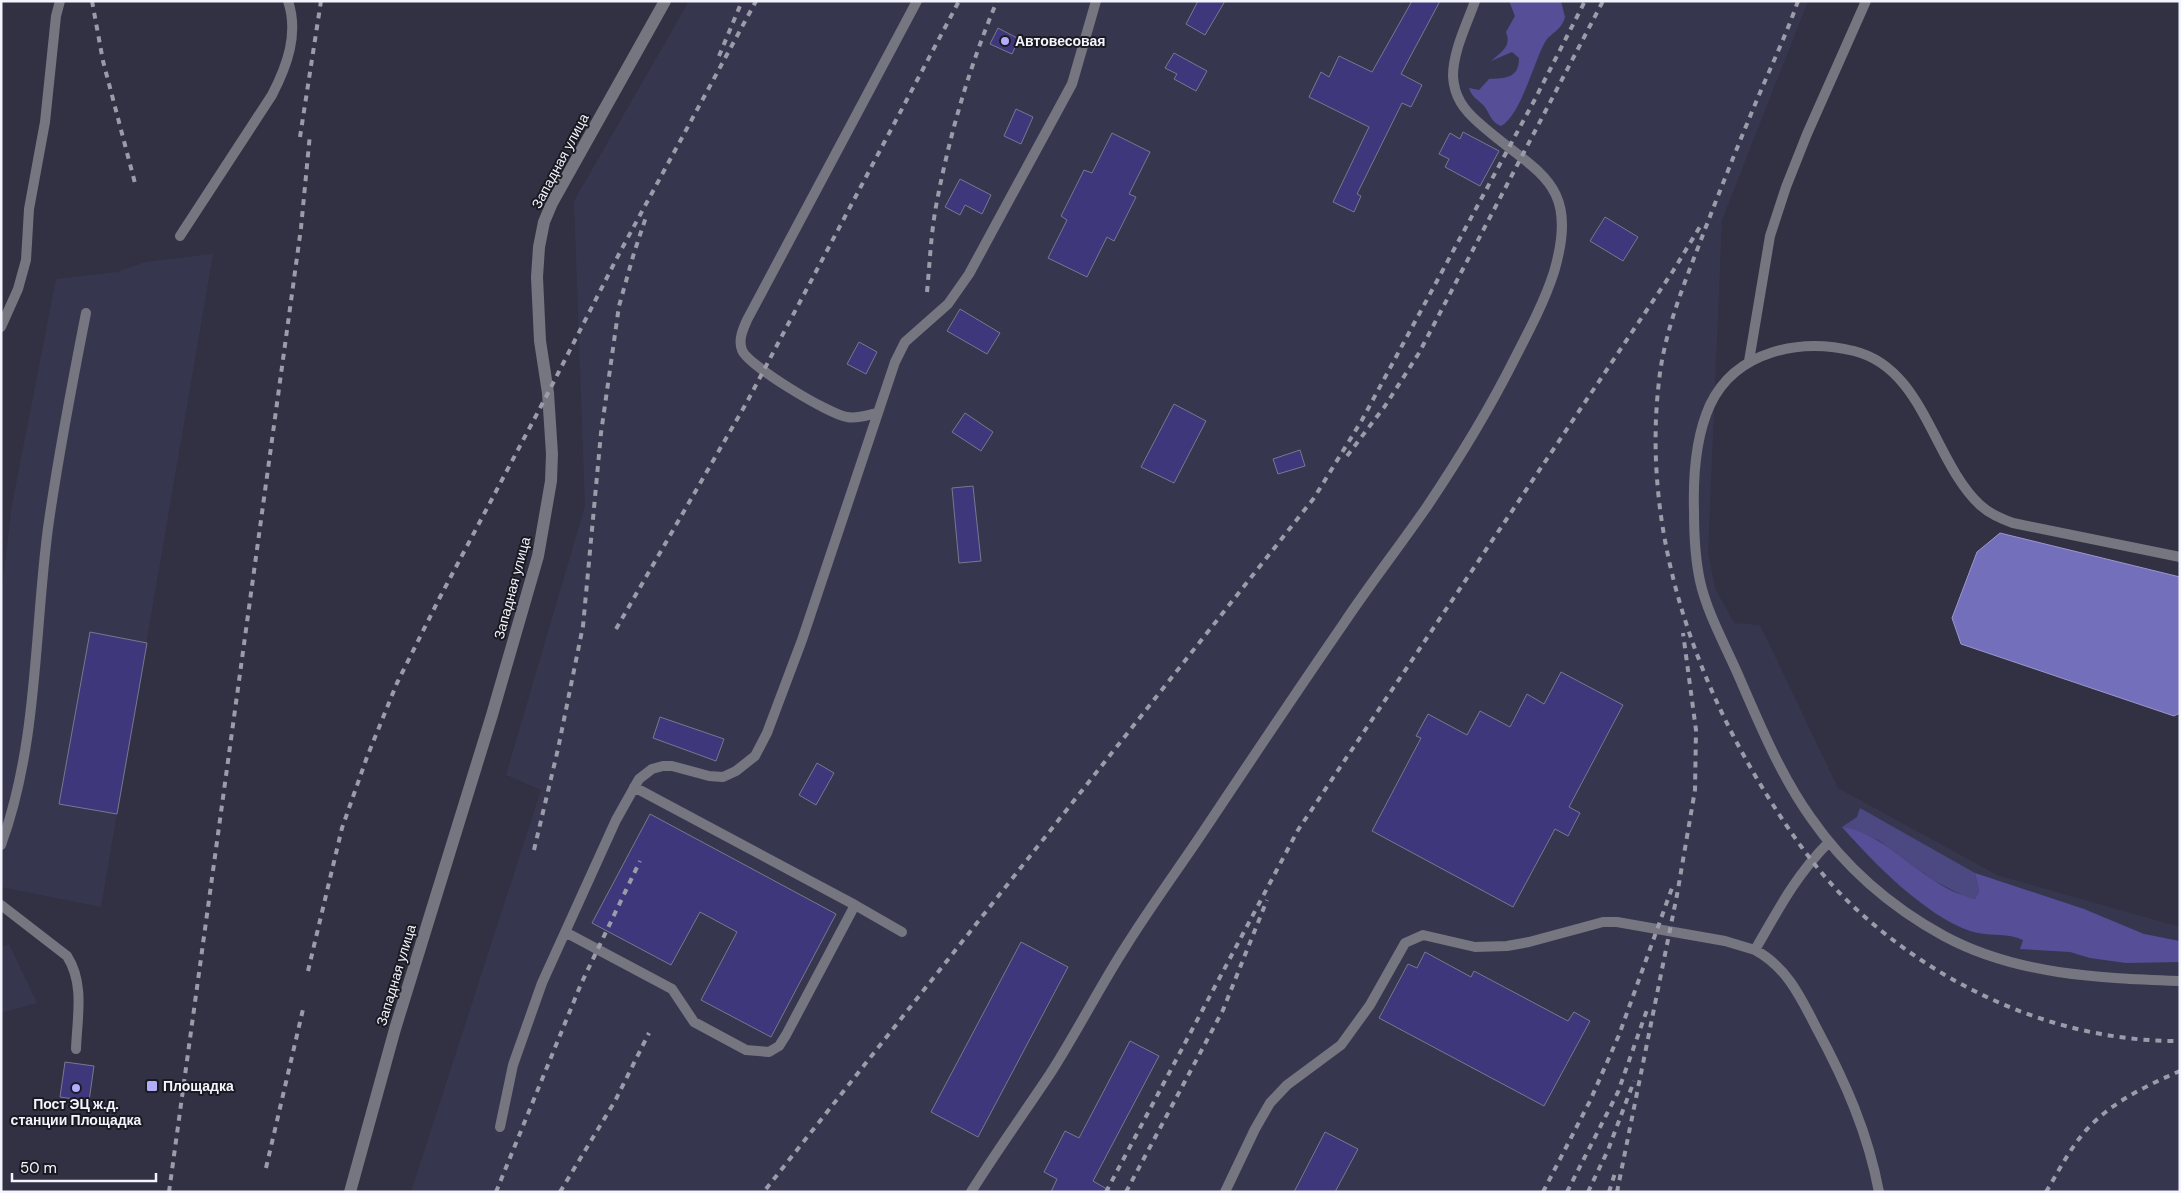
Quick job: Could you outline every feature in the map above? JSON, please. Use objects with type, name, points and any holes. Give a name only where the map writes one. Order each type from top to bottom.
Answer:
[{"type":"street","name":"Западная улица","points":[[350,1192],[395,1029],[492,715],[538,556],[551,481],[552,454],[548,393],[537,306],[539,247],[544,222],[552,203],[665,1]]},
{"type":"lane","points":[[1,327],[18,289],[26,260],[32,190],[45,122],[56,16],[60,1]]},
{"type":"lane","points":[[180,236],[272,95],[283,74],[289,56],[292,35],[292,18],[288,1]]},
{"type":"lane","points":[[877,413],[861,417],[847,417],[835,414],[776,380],[747,359],[742,350],[741,337],[747,320],[917,1]]},
{"type":"lane","points":[[500,1127],[512,1064],[542,982],[616,820],[639,779],[652,769],[663,766],[672,766],[709,776],[723,777],[736,772],[755,756],[767,733],[802,640],[877,413],[900,351],[912,335],[938,314],[959,290],[1072,84],[1096,1]]},
{"type":"lane","points":[[972,1192],[1051,1072],[1126,946],[1346,620],[1427,506],[1482,421],[1522,346],[1554,272],[1561,226],[1559,202],[1551,185],[1538,170],[1488,131],[1466,111],[1454,88],[1455,57],[1475,1]]},
{"type":"lane","points":[[1749,361],[1770,236],[1786,187],[1866,1]]},
{"type":"lane","points":[[1,845],[15,806],[23,759],[35,668],[48,528],[86,313]]},
{"type":"lane","points":[[2180,556],[2013,523],[1993,516],[1970,494],[1913,398],[1895,373],[1880,360],[1857,352],[1815,346],[1792,346],[1749,361],[1730,378],[1712,402],[1703,426],[1696,455],[1694,488],[1696,556],[1700,582],[1710,610],[1768,741],[1808,815],[1850,867],[1912,916],[1944,936],[2003,961],[2042,970],[2114,978],[2180,981]]},
{"type":"lane","points":[[634,787],[902,932]]},
{"type":"lane","points":[[1755,950],[1804,868],[1829,842]]},
{"type":"lane","points":[[565,932],[672,989],[694,1022],[746,1050],[769,1052],[779,1046],[786,1035],[854,905]]},
{"type":"lane","points":[[1,906],[31,926],[67,956],[73,966],[79,994],[76,1049]]},
{"type":"lane","points":[[1225,1192],[1255,1129],[1270,1103],[1293,1080],[1341,1045],[1370,1005],[1405,942],[1423,935],[1458,945],[1475,947],[1498,946],[1529,942],[1603,922],[1617,922],[1725,941],[1755,950],[1776,964],[1789,978],[1838,1067],[1856,1109],[1876,1174],[1879,1192]]},
{"type":"shaded area","points":[[689,1],[1808,1],[1722,220],[1708,552],[1715,588],[1734,623],[1760,625],[1838,788],[1997,875],[2180,927],[2180,1192],[411,1192],[541,790],[506,775],[585,506],[574,201]]},
{"type":"shaded area","points":[[1509,1],[1561,1],[1565,17],[1561,26],[1544,44],[1520,101],[1508,120],[1501,126],[1492,119],[1485,107],[1469,88],[1479,90],[1489,79],[1510,76],[1517,70],[1519,58],[1512,52],[1491,61],[1507,45],[1506,32],[1515,16]]},
{"type":"shaded area","points":[[213,254],[101,907],[1,887],[1,595],[12,505],[56,279],[117,272],[145,262]]},
{"type":"shaded area","points":[[2000,533],[2180,577],[2180,713],[2174,716],[1961,644],[1952,618],[1977,552]]},
{"type":"shaded area","points":[[1860,808],[1975,873],[1979,891],[1975,899],[1965,897],[1933,880],[1878,840],[1842,827],[1857,817]]},
{"type":"shaded area","points":[[1842,827],[1876,840],[1940,885],[1957,893],[1975,899],[1979,891],[1975,873],[2084,909],[2144,934],[2180,941],[2180,962],[2126,963],[2090,958],[2070,952],[2020,949],[2023,940],[2003,935],[1970,931],[1952,923],[1917,900],[1884,871]]},
{"type":"shaded area","points":[[9,944],[37,1003],[1,1013],[1,947]]},
{"type":"building","points":[[1198,1],[1225,1],[1205,35],[1186,24]]},
{"type":"building","points":[[1412,1],[1440,1],[1401,74],[1422,85],[1411,107],[1402,103],[1357,194],[1361,196],[1354,212],[1333,202],[1369,127],[1309,97],[1321,72],[1329,77],[1339,56],[1372,72]]},
{"type":"building","name":"Автовесовая","points":[[998,28],[1019,39],[1012,54],[990,44]]},
{"type":"building","points":[[1174,53],[1207,71],[1196,91],[1174,79],[1177,74],[1165,68]]},
{"type":"building","points":[[1016,109],[1033,117],[1021,144],[1004,136]]},
{"type":"building","points":[[1463,132],[1499,151],[1480,186],[1445,167],[1449,159],[1439,154],[1450,133],[1460,139]]},
{"type":"building","points":[[1112,133],[1150,152],[1129,194],[1136,197],[1114,241],[1107,237],[1087,277],[1048,258],[1067,220],[1061,216],[1084,170],[1092,173]]},
{"type":"building","points":[[960,179],[991,195],[982,214],[965,205],[960,215],[945,207]]},
{"type":"building","points":[[1605,217],[1638,237],[1623,261],[1590,241]]},
{"type":"building","points":[[960,309],[1000,333],[987,354],[947,331]]},
{"type":"building","points":[[859,342],[877,352],[866,374],[847,364]]},
{"type":"building","points":[[1174,404],[1206,421],[1174,483],[1141,467]]},
{"type":"building","points":[[965,413],[993,432],[981,451],[952,432]]},
{"type":"building","points":[[1300,450],[1305,466],[1278,474],[1273,459]]},
{"type":"building","points":[[973,486],[981,561],[959,563],[952,488]]},
{"type":"building","points":[[90,632],[147,643],[117,814],[59,804]]},
{"type":"building","points":[[1561,672],[1623,705],[1569,807],[1580,813],[1568,836],[1555,829],[1513,907],[1372,831],[1421,738],[1416,736],[1428,714],[1467,735],[1480,711],[1510,727],[1527,694],[1544,704]]},
{"type":"building","points":[[660,717],[724,739],[716,761],[653,738]]},
{"type":"building","points":[[817,763],[834,773],[816,805],[799,795]]},
{"type":"building","points":[[650,814],[836,914],[771,1037],[701,1000],[737,932],[700,912],[671,965],[592,923]]},
{"type":"building","points":[[1021,942],[1068,967],[978,1137],[931,1112]]},
{"type":"building","points":[[1425,952],[1471,977],[1474,971],[1568,1021],[1574,1012],[1590,1021],[1544,1106],[1379,1018],[1408,964],[1417,968]]},
{"type":"building","points":[[1130,1041],[1159,1056],[1093,1181],[1112,1192],[1051,1192],[1057,1179],[1044,1172],[1065,1131],[1079,1138]]},
{"type":"building","name":"Пост ЭЦ ж.д. станции Площадка","points":[[65,1062],[94,1066],[89,1101],[60,1097]]},
{"type":"building","points":[[1325,1132],[1358,1149],[1335,1192],[1294,1192]]},
{"type":"railway","points":[[92,1],[103,61],[136,187]]},
{"type":"railway","points":[[300,137],[321,1]]},
{"type":"railway","points":[[719,56],[742,1]]},
{"type":"railway","points":[[308,971],[342,828],[367,757],[397,683],[620,252],[756,1]]},
{"type":"railway","points":[[616,629],[747,402],[959,1]]},
{"type":"railway","points":[[927,292],[935,212],[948,150],[970,74],[997,1]]},
{"type":"railway","points":[[766,1189],[1314,498],[1362,420],[1534,101],[1585,1]]},
{"type":"railway","points":[[1347,456],[1385,406],[1419,353],[1603,1]]},
{"type":"railway","points":[[1798,1],[1686,278],[1669,329],[1661,363],[1656,435],[1658,489],[1665,542],[1678,595],[1694,646],[1714,697],[1738,745],[1785,823],[1806,854],[1830,882],[1856,909],[1890,938],[1926,964],[1965,986],[2006,1005],[2048,1021],[2091,1032],[2135,1039],[2180,1041]]},
{"type":"railway","points":[[169,1192],[301,228],[310,134]]},
{"type":"railway","points":[[534,850],[558,749],[583,626],[601,433],[619,306],[647,214]]},
{"type":"railway","points":[[1106,1192],[1298,830],[1673,271],[1701,225]]},
{"type":"railway","points":[[1617,1192],[1677,895],[1695,790],[1696,730],[1683,633]]},
{"type":"railway","points":[[496,1192],[581,984],[640,861]]},
{"type":"railway","points":[[1543,1192],[1590,1101],[1619,1035],[1672,888]]},
{"type":"railway","points":[[1126,1192],[1223,1010],[1267,900]]},
{"type":"railway","points":[[266,1168],[304,1005]]},
{"type":"railway","points":[[1567,1192],[1618,1092],[1648,1007]]},
{"type":"railway","points":[[560,1192],[615,1101],[649,1033]]},
{"type":"railway","points":[[2046,1192],[2078,1140],[2091,1125],[2111,1108],[2133,1094],[2180,1071]]},
{"type":"railway","points":[[1588,1192],[1608,1150],[1634,1081]]},
{"type":"railway","points":[[1609,1192],[1615,1173]]},
{"type":"place","name":"Автовесовая","points":[[1005,41]]},
{"type":"place","name":"Площадка","points":[[152,1086]]},
{"type":"place","name":"Пост ЭЦ ж.д. станции Площадка","points":[[76,1088]]}]
